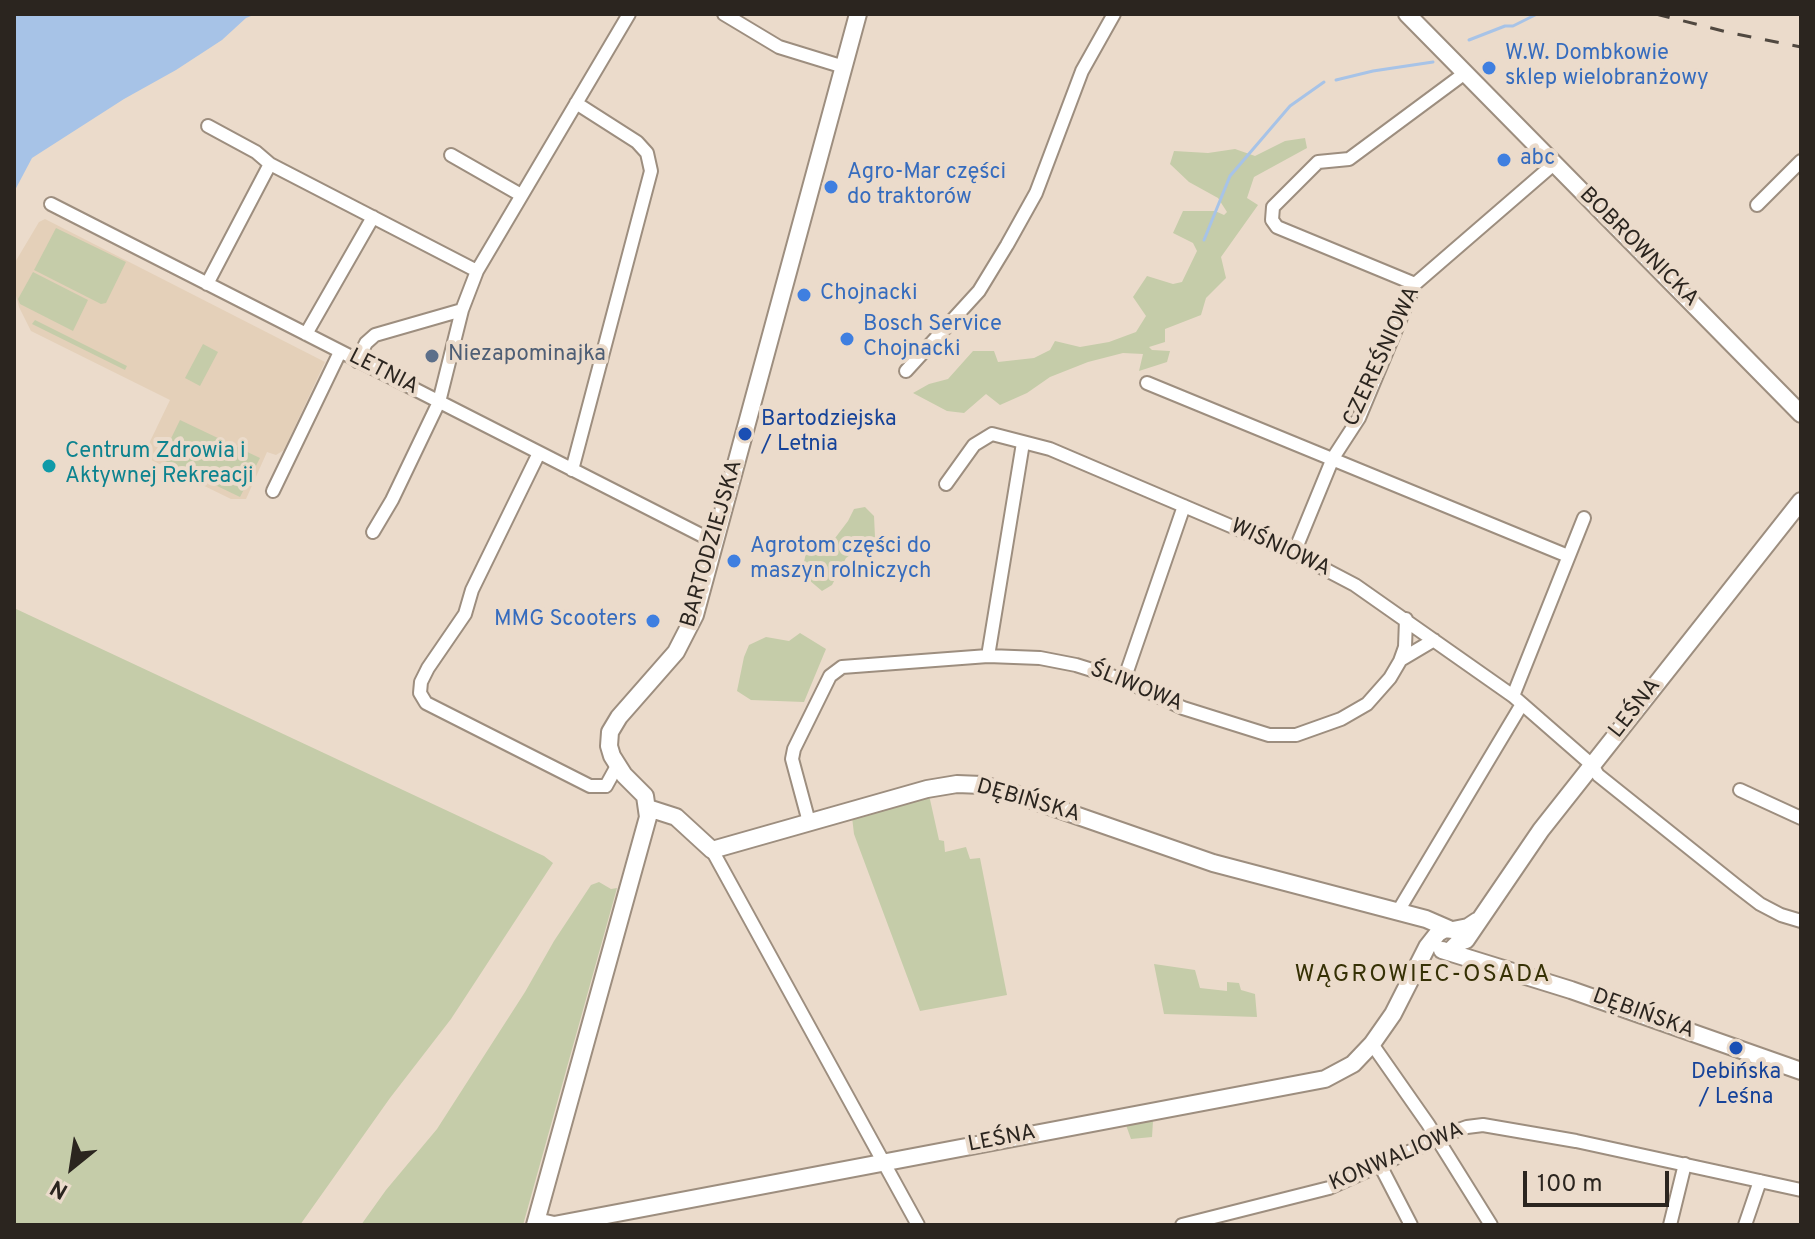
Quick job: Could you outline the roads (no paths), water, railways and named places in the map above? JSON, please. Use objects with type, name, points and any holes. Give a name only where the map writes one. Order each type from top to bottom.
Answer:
[{"type":"street","points":[[373,532],[392,500],[439,402],[462,310],[477,271],[629,14]]},
{"type":"street","points":[[724,14],[779,47],[844,67]]},
{"type":"street","name":"BARTODZIEJSKA","points":[[617,766],[609,746],[612,728],[684,640],[698,609],[858,14]]},
{"type":"street","points":[[906,371],[979,291],[1007,245],[1036,193],[1082,71],[1114,14]]},
{"type":"street","name":"BOBROWNICKA","points":[[1407,14],[1801,414]]},
{"type":"street","points":[[1415,284],[1277,227],[1272,220],[1273,207],[1318,162],[1349,159],[1465,73]]},
{"type":"street","points":[[572,470],[651,171],[647,153],[637,142],[576,103]]},
{"type":"street","points":[[208,126],[256,152],[270,164],[477,271]]},
{"type":"street","points":[[451,155],[521,195]]},
{"type":"street","points":[[1757,205],[1801,161]]},
{"type":"street","name":"CZEREŚNIOWA","points":[[1294,553],[1333,458],[1359,418],[1415,284],[1555,163]]},
{"type":"street","points":[[207,284],[270,164]]},
{"type":"street","name":"LETNIA","points":[[51,204],[701,535],[716,539]]},
{"type":"street","points":[[306,334],[373,217]]},
{"type":"street","points":[[357,361],[366,343],[375,335],[462,310]]},
{"type":"street","points":[[273,491],[340,352]]},
{"type":"street","points":[[1147,383],[1568,556]]},
{"type":"street","name":"WIŚNIOWA","points":[[946,484],[974,445],[992,434],[1050,449],[1294,553],[1355,585],[1518,700],[1592,765],[1598,775],[1760,904],[1801,921]]},
{"type":"street","points":[[988,656],[1023,443]]},
{"type":"street","points":[[536,1223],[647,822],[648,808],[645,796],[617,766],[606,786],[590,786],[426,703],[420,693],[421,682],[465,614],[472,590],[539,453]]},
{"type":"street","name":"LEŚNA","points":[[536,1223],[554,1225],[1333,1076],[1353,1064],[1372,1044],[1393,1014],[1427,947],[1448,940],[1477,921],[1530,845],[1801,501]]},
{"type":"street","points":[[1124,680],[1184,506]]},
{"type":"street","points":[[1397,913],[1518,700],[1584,518]]},
{"type":"street","name":"ŚLIWOWA","points":[[809,822],[792,759],[794,749],[830,676],[842,667],[988,656],[1040,658],[1124,680],[1183,708],[1269,735],[1296,735],[1341,719],[1367,704],[1390,678],[1400,661],[1405,647],[1406,619]]},
{"type":"street","name":"ŚLIWOWA","points":[[1400,661],[1413,650],[1434,640]]},
{"type":"street","name":"DĘBIŃSKA","points":[[712,850],[927,789],[957,784],[989,786],[1213,863],[1416,919],[1484,961],[1801,1071]]},
{"type":"street","points":[[1740,790],[1801,818]]},
{"type":"street","points":[[648,808],[676,817],[712,850],[918,1225]]},
{"type":"street","points":[[1372,1044],[1491,1225]]},
{"type":"street","name":"KONWALIOWA","points":[[1182,1225],[1329,1188],[1467,1127],[1483,1125],[1576,1141],[1801,1190]]},
{"type":"street","points":[[1670,1225],[1685,1164]]},
{"type":"street","points":[[1381,1167],[1411,1225]]},
{"type":"street","points":[[1745,1225],[1760,1181]]},
{"type":"water","points":[[14,14],[256,14],[246,18],[222,40],[176,70],[32,158],[14,192]]},
{"type":"waterway","points":[[1469,40],[1505,26],[1513,26],[1537,14]]},
{"type":"waterway","points":[[1336,80],[1433,62]]},
{"type":"waterway","points":[[1204,240],[1230,176],[1290,106],[1324,82]]},
{"type":"railway","points":[[1656,14],[1801,47]]},
{"type":"place","name":"W.W. Dombkowie sklep wielobranżowy","points":[[1489,68]]},
{"type":"place","name":"abc","points":[[1504,160]]},
{"type":"place","name":"Agro-Mar części do traktorów","points":[[831,187]]},
{"type":"place","name":"Chojnacki","points":[[804,295]]},
{"type":"place","name":"Bosch Service Chojnacki","points":[[847,339]]},
{"type":"place","name":"Niezapominajka","points":[[432,356]]},
{"type":"place","name":"Bartodziejska / Letnia","points":[[745,434]]},
{"type":"place","name":"Centrum Zdrowia i Aktywnej Rekreacji","points":[[49,466]]},
{"type":"place","name":"Agrotom części do maszyn rolniczych","points":[[734,561]]},
{"type":"place","name":"MMG Scooters","points":[[653,621]]},
{"type":"place","name":"Debińska / Leśna","points":[[1736,1048]]},
{"type":"district","name":"WĄGROWIEC-OSADA","points":[[1423,976]]}]
